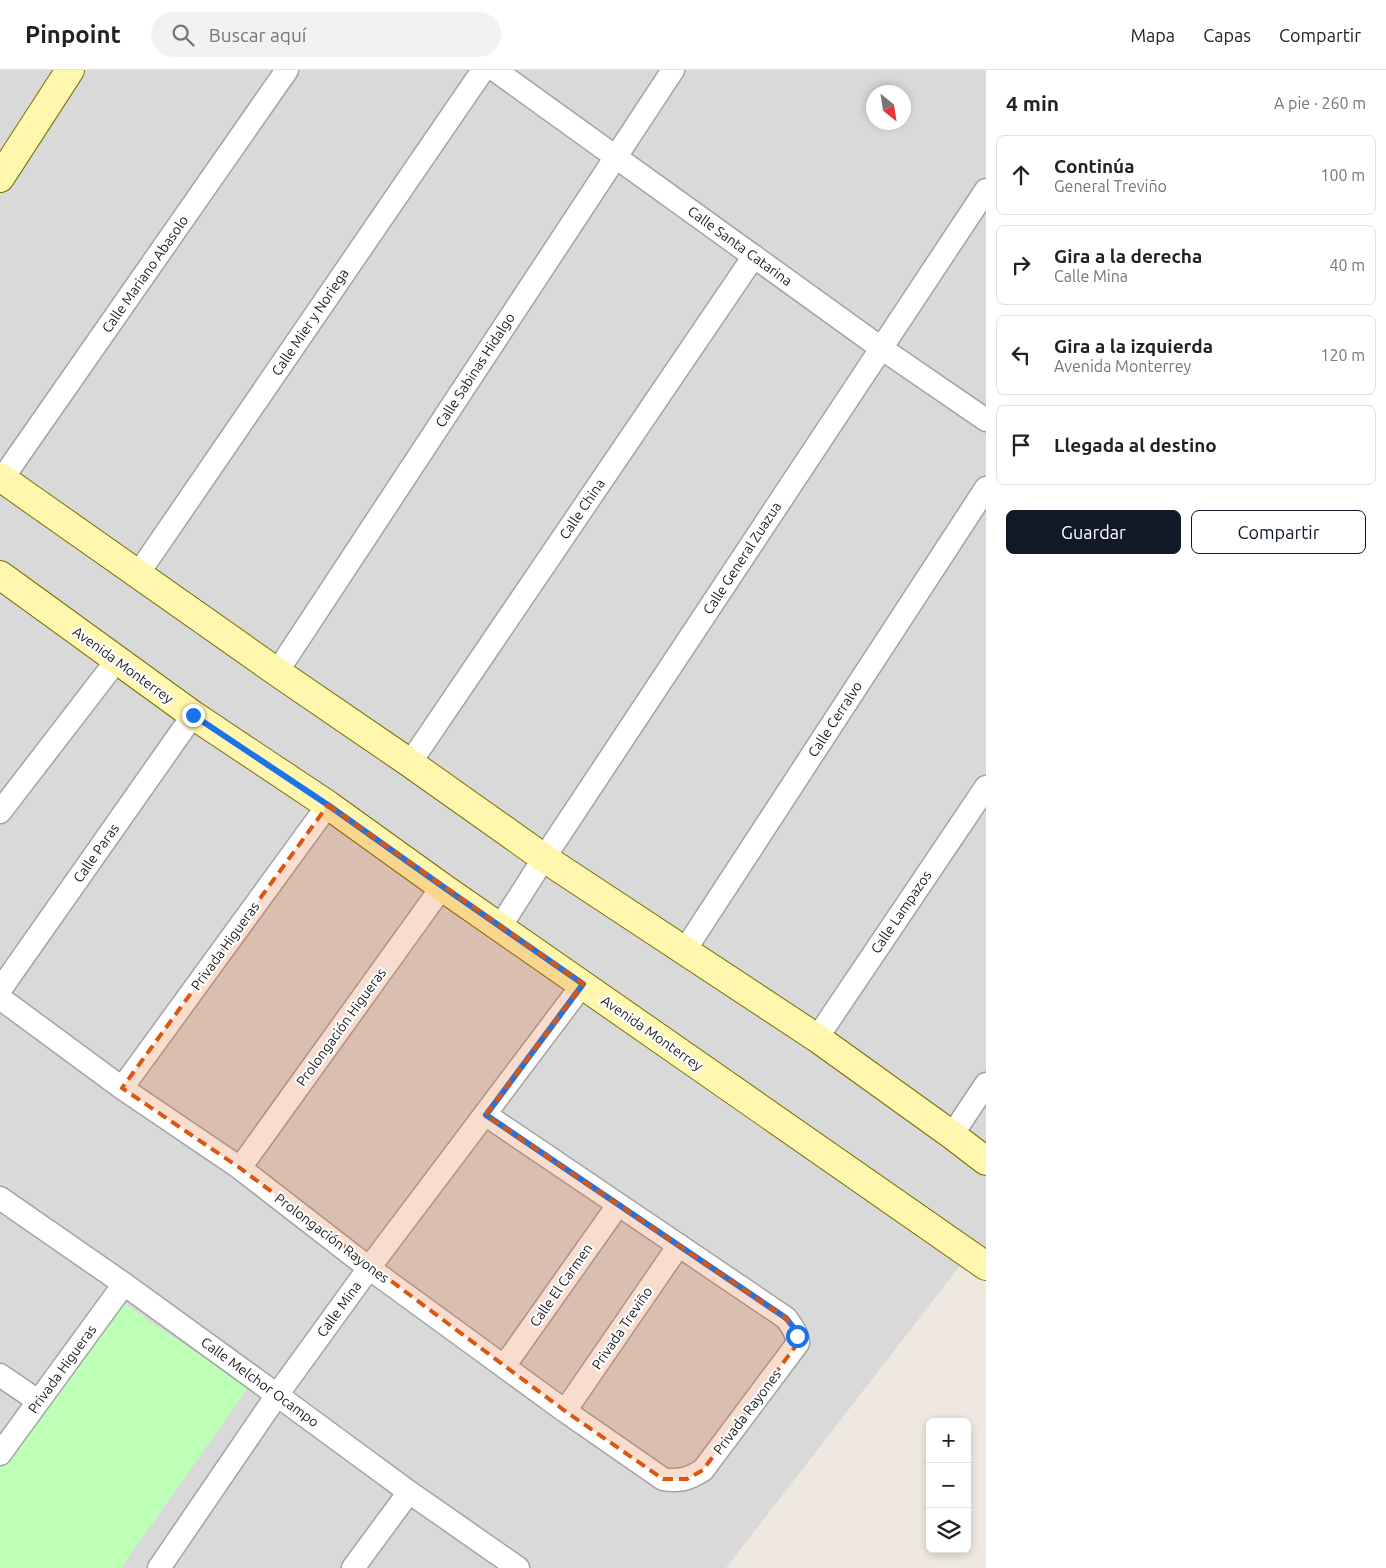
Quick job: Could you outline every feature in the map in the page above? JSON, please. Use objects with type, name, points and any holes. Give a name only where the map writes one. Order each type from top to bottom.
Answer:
[{"type":"street","points":[[0,178],[70,70]]},
{"type":"street","name":"Calle Mariano Abasolo","points":[[1,478],[288,70]]},
{"type":"street","name":"Calle Mier y Noriega","points":[[138,574],[483,70]]},
{"type":"street","name":"Calle Santa Catarina","points":[[495,70],[881,348],[986,420]]},
{"type":"street","name":"Calle Sabinas Hidalgo","points":[[277,672],[673,70]]},
{"type":"street","name":"Calle General Zuazua","points":[[500,927],[986,190]]},
{"type":"street","name":"Calle China","points":[[410,763],[754,256]]},
{"type":"street","points":[[1,478],[544,858],[817,1038],[986,1161]]},
{"type":"street","name":"Calle Cerralvo","points":[[685,950],[986,488]]},
{"type":"street","name":"Avenida Monterrey","points":[[0,575],[193,715],[328,805],[986,1266]]},
{"type":"street","points":[[0,812],[117,660]]},
{"type":"street","name":"Calle Paras","points":[[0,990],[193,715]]},
{"type":"street","name":"Calle Lampazos","points":[[817,1038],[986,787]]},
{"type":"street","name":"Privada Higueras","points":[[122,1088],[328,805]]},
{"type":"street","name":"Prolongación Higueras","points":[[240,1168],[442,886]]},
{"type":"street","name":"Calle Mina","points":[[159,1568],[277,1394],[369,1268],[583,984]]},
{"type":"street","name":"Prolongación Rayones","points":[[0,998],[122,1088],[240,1168],[369,1268],[565,1411],[664,1479]]},
{"type":"street","points":[[952,1135],[986,1084]]},
{"type":"street","points":[[486,1115],[679,1245]]},
{"type":"street","name":"Calle Melchor Ocampo","points":[[0,1198],[124,1284],[409,1492],[518,1568]]},
{"type":"street","name":"Calle El Carmen","points":[[505,1366],[618,1205]]},
{"type":"street","name":"Privada Rayones","points":[[664,1479],[674,1481],[688,1479],[703,1470],[798,1343],[794,1328],[786,1318],[679,1245]]},
{"type":"street","name":"Privada Treviño","points":[[565,1411],[679,1245]]},
{"type":"street","name":"Privada Higueras","points":[[0,1454],[124,1284]]},
{"type":"street","points":[[0,1375],[38,1401]]},
{"type":"street","points":[[353,1568],[409,1492]]},
{"type":"highlighted area","points":[[328,805],[583,984],[486,1115],[786,1318],[797,1336],[798,1343],[703,1470],[687,1479],[663,1479],[565,1411],[240,1168],[122,1088]]},
{"type":"shaded area","points":[[0,70],[986,70],[986,1252],[976,1245],[726,1568],[0,1568],[0,561],[33,584],[0,560]]},
{"type":"green space","points":[[122,1302],[248,1388],[121,1568],[0,1568],[0,1467]]},
{"type":"route","points":[[193,715],[328,805],[583,984],[486,1115],[786,1318],[794,1328],[797,1336]]}]
